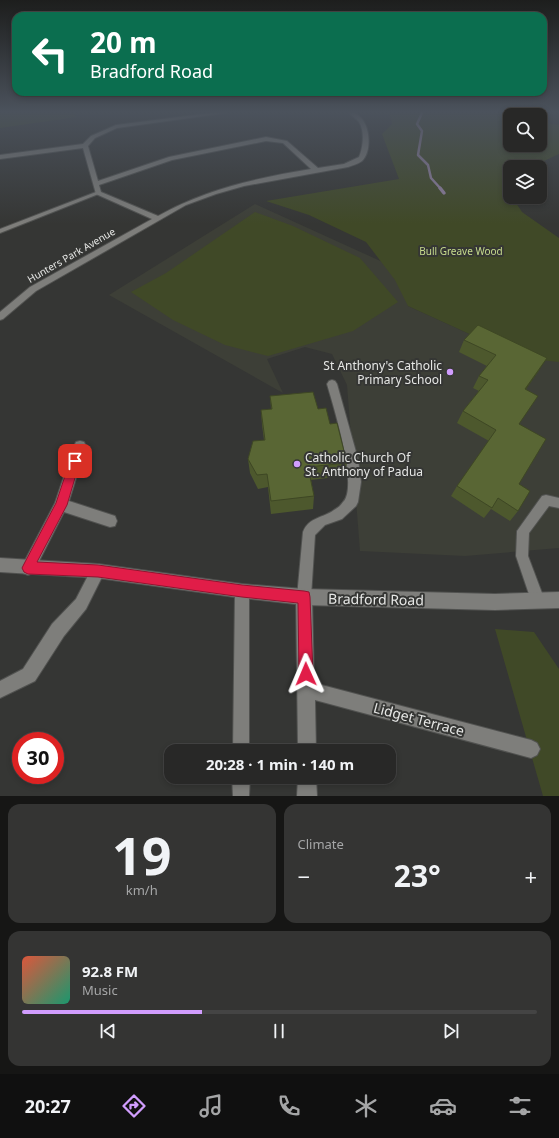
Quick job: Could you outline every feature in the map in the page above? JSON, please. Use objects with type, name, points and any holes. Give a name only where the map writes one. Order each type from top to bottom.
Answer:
[{"type":"street","points":[[0,157],[53,150]]},
{"type":"street","points":[[86,150],[98,193],[157,218]]},
{"type":"street","points":[[96,184],[171,158],[210,150]]},
{"type":"street","points":[[294,150],[316,170]]},
{"type":"street","name":"Hunters Park Avenue","points":[[0,317],[33,289],[157,218],[203,196],[237,185],[360,161],[365,154],[365,150]]},
{"type":"street","points":[[28,568],[61,505],[80,446]]},
{"type":"street","points":[[61,505],[110,521]]},
{"type":"street","name":"Bradford Road","points":[[0,566],[98,571],[242,591],[304,597],[488,602],[538,601],[557,603]]},
{"type":"street","points":[[0,690],[29,675],[58,630],[81,604],[98,571]]},
{"type":"street","points":[[304,597],[307,744]]},
{"type":"street","name":"Lidget Terrace","points":[[306,689],[531,749]]},
{"type":"street","points":[[307,784],[307,796]]},
{"type":"lane","points":[[0,231],[98,193]]},
{"type":"lane","points":[[304,597],[309,532],[321,521],[338,515],[352,502],[355,482],[352,459],[332,384]]},
{"type":"lane","points":[[538,601],[522,556],[523,531],[546,500],[559,503]]},
{"type":"lane","points":[[241,744],[242,591]]},
{"type":"lane","points":[[241,784],[241,795]]},
{"type":"shaded area","name":"St Anthony's Catholic Primary School","points":[[255,204],[398,269],[406,290],[408,306],[522,358],[559,360],[559,548],[465,556],[360,551],[347,385],[332,354],[305,347],[267,359],[283,393],[109,295]]},
{"type":"green space","name":"Bull Greave Wood","points":[[388,150],[503,150],[503,152],[547,152],[547,150],[559,150],[559,154],[546,160],[503,160],[503,204],[517,204],[522,212],[559,238],[559,362],[522,358],[408,306],[395,280],[366,242],[309,215],[266,201],[399,179]]},
{"type":"green space","points":[[255,212],[293,226],[360,258],[398,302],[353,331],[268,356],[225,345],[173,320],[131,292],[166,273]]},
{"type":"green space","points":[[495,629],[534,632],[559,669],[559,796],[543,796]]},
{"type":"building","points":[[478,325],[547,358],[525,389],[538,396],[519,424],[546,439],[519,484],[530,491],[518,511],[498,498],[492,508],[457,486],[496,430],[463,411],[488,380],[479,376],[496,355],[464,340]]},
{"type":"building","name":"Catholic Church Of St. Anthony of Padua","points":[[313,392],[318,409],[326,408],[330,424],[337,423],[347,463],[308,467],[314,496],[271,501],[267,474],[257,475],[248,459],[253,441],[265,440],[261,410],[272,409],[270,396]]},
{"type":"waterway","points":[[419,150],[418,155],[428,165],[431,178],[441,189]]},
{"type":"waterway","points":[[440,188],[444,193]]},
{"type":"place","name":"St Anthony's Catholic Primary School","points":[[450,372]]},
{"type":"place","name":"Catholic Church Of St. Anthony of Padua","points":[[297,464]]},
{"type":"route","points":[[75,461],[61,505],[28,568],[98,571],[242,591],[304,597],[306,674]]}]
